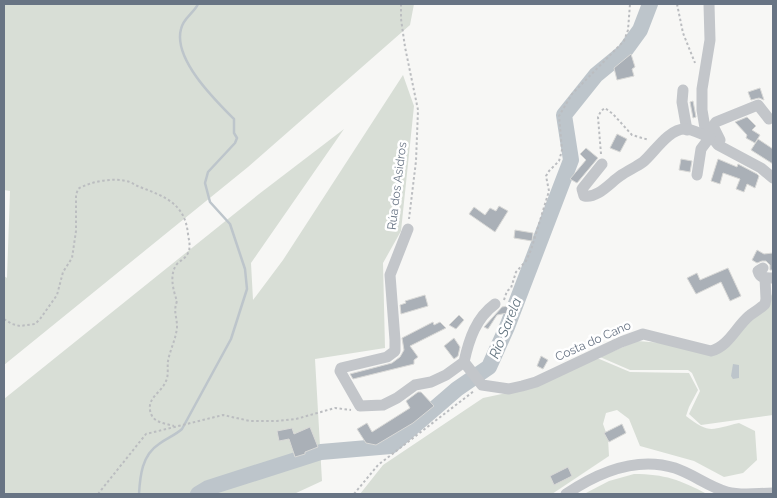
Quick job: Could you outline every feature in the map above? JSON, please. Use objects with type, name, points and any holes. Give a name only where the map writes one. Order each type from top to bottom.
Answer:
[{"type":"street","points":[[697,175],[707,133],[702,110],[702,89],[710,40],[709,4]]},
{"type":"street","points":[[683,90],[682,102],[687,130]]},
{"type":"street","points":[[722,148],[722,144],[713,129],[716,122],[758,105],[770,119]]},
{"type":"street","points":[[602,164],[585,183],[582,189],[584,196],[590,197],[604,189],[643,162],[660,143],[680,130],[687,130],[707,133],[722,148],[761,168],[773,178]]},
{"type":"street","name":"Rúa dos Asidros","points":[[408,229],[390,275],[396,340],[394,351],[387,357],[340,368],[340,371],[360,406],[383,405],[415,385],[431,382],[466,363]]},
{"type":"street","name":"Costa do Cano","points":[[481,384],[509,389],[536,382],[621,342],[643,334],[711,351],[718,349],[724,346],[750,315],[765,304],[767,274]]},
{"type":"street","points":[[481,384],[466,363],[470,337],[485,313],[495,304]]},
{"type":"street","points":[[566,494],[606,472],[647,464],[675,468],[727,492],[739,494],[773,493]]},
{"type":"path","name":"Rúa dos Asidros","points":[[401,4],[404,47],[418,110],[416,161],[408,229]]},
{"type":"path","points":[[495,304],[503,302],[516,272],[526,261],[531,250],[549,191],[546,176],[559,161],[562,150],[559,116],[572,94],[624,41],[628,30],[630,4]]},
{"type":"path","points":[[678,4],[683,34],[695,62],[695,71]]},
{"type":"path","points":[[602,164],[598,116],[605,108],[632,134],[660,143]]},
{"type":"path","points":[[4,319],[20,326],[35,324],[40,320],[57,295],[63,272],[72,258],[76,231],[76,195],[78,189],[85,184],[118,180],[129,182],[167,198],[179,208],[185,217],[190,247],[187,255],[176,265],[173,276],[173,290],[177,301],[174,311],[177,327],[176,336],[168,360],[166,381],[150,402],[150,412],[154,420],[174,426]]},
{"type":"path","points":[[354,494],[378,465],[481,384]]},
{"type":"path","points":[[98,494],[146,434],[223,416],[250,422],[277,421],[296,419],[335,408],[353,410]]},
{"type":"shaded area","points":[[4,4],[414,4],[410,25],[248,167],[4,365],[4,276],[7,278],[10,191],[4,190]]},
{"type":"shaded area","points":[[403,75],[414,106],[401,231],[383,263],[385,348],[315,359],[322,481],[294,494],[4,494],[4,399],[259,194],[344,129],[251,263],[253,300],[283,260]]},
{"type":"shaded area","points":[[773,292],[773,415],[701,425],[689,414],[700,391],[692,373],[688,370],[630,370],[600,357],[637,341],[663,343],[712,356],[768,302]]},
{"type":"shaded area","points":[[597,358],[630,372],[689,373],[698,390],[686,416],[706,428],[711,429],[739,423],[755,431],[757,460],[743,473],[724,477],[694,461],[640,446],[629,419],[617,410],[606,413],[603,424],[608,438],[609,456],[552,494],[360,494],[383,465],[483,398],[526,389]]},
{"type":"shaded area","points":[[733,364],[739,365],[739,378],[733,379],[731,376]]},
{"type":"shaded area","points":[[634,474],[655,475],[672,479],[707,494],[584,494],[609,481]]},
{"type":"building","points":[[631,54],[635,67],[632,69],[634,76],[617,80],[614,68]]},
{"type":"building","points":[[760,88],[764,100],[759,98],[751,100],[748,92]]},
{"type":"building","points":[[693,101],[696,117],[693,118],[690,102]]},
{"type":"building","points":[[747,117],[756,126],[752,130],[760,135],[755,143],[746,138],[747,135],[735,122]]},
{"type":"building","points":[[617,134],[627,139],[620,152],[610,148]]},
{"type":"building","points":[[758,139],[773,149],[773,164],[751,150]]},
{"type":"building","points":[[586,148],[598,158],[577,183],[570,179],[586,160],[580,154]]},
{"type":"building","points":[[681,159],[692,161],[690,172],[679,170]]},
{"type":"building","points":[[718,159],[737,167],[738,164],[757,174],[759,176],[755,188],[747,184],[744,192],[736,189],[740,179],[723,173],[720,184],[711,181]]},
{"type":"building","points":[[499,206],[508,211],[495,232],[469,214],[474,207],[485,215],[490,208],[496,211]]},
{"type":"building","points":[[515,230],[533,233],[532,241],[514,238]]},
{"type":"building","points":[[757,250],[764,254],[773,253],[773,270],[770,270],[770,265],[766,261],[757,263],[752,260]]},
{"type":"building","points":[[728,268],[741,296],[730,301],[721,282],[696,294],[687,278],[697,273],[700,280]]},
{"type":"building","points":[[425,295],[428,306],[401,314],[400,305],[406,303],[405,301]]},
{"type":"building","points":[[508,306],[507,313],[497,315],[488,329],[484,327],[502,307]]},
{"type":"building","points":[[459,315],[464,320],[456,329],[449,325]]},
{"type":"building","points":[[433,322],[434,325],[440,322],[446,328],[410,346],[418,357],[414,360],[414,364],[353,379],[350,374],[392,363],[400,357],[404,350],[402,338]]},
{"type":"building","points":[[454,338],[460,347],[458,356],[454,359],[444,346]]},
{"type":"building","points":[[541,356],[548,360],[543,369],[537,366]]},
{"type":"building","points":[[418,392],[421,392],[434,406],[413,423],[376,445],[366,443],[357,429],[367,423],[372,432],[410,408],[406,401]]},
{"type":"building","points":[[622,424],[626,433],[609,442],[604,433]]},
{"type":"building","points":[[310,427],[318,447],[305,452],[305,454],[295,457],[289,439],[279,441],[277,431],[292,428],[294,434]]},
{"type":"building","points":[[568,467],[572,476],[554,485],[550,476]]},
{"type":"waterway","points":[[139,494],[141,473],[145,460],[153,449],[182,429],[231,339],[247,289],[245,269],[230,224],[210,202],[205,183],[208,172],[235,143],[237,138],[234,133],[234,119],[197,78],[183,53],[180,41],[182,25],[198,4]]},
{"type":"waterway","name":"Río Sarela","points":[[198,494],[208,488],[321,452],[391,446],[457,389],[489,367],[507,327],[571,160],[564,115],[596,75],[624,52],[640,30],[650,4]]}]
